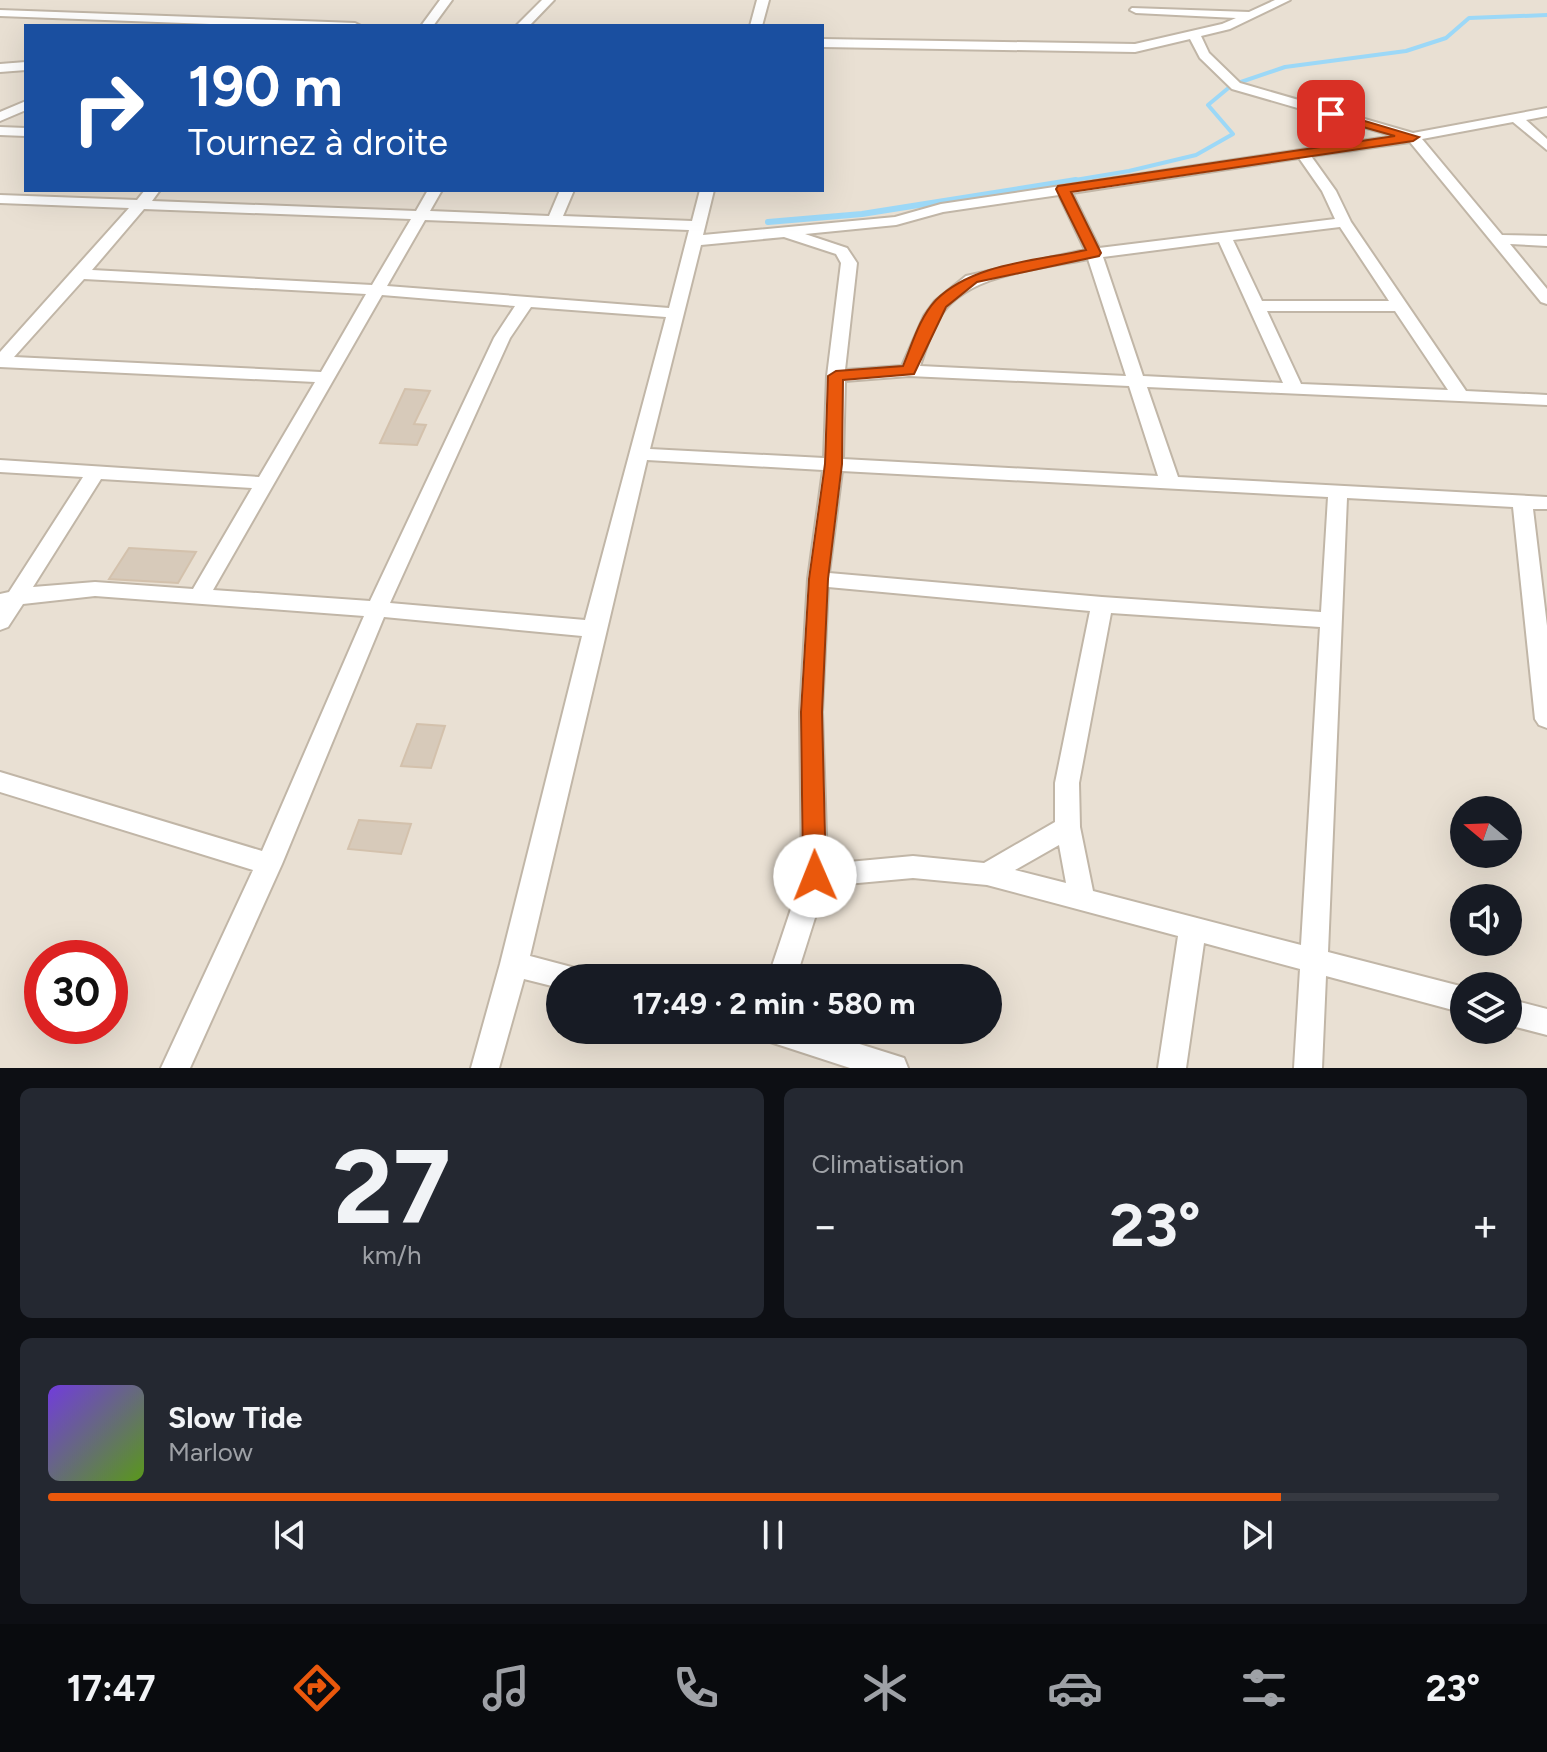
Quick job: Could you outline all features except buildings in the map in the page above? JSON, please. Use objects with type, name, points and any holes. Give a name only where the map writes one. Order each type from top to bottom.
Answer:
[{"type":"street","points":[[1,14],[22,0]]},
{"type":"street","points":[[428,24],[446,0]]},
{"type":"street","points":[[524,24],[548,0]]},
{"type":"street","points":[[757,24],[763,0]]},
{"type":"street","points":[[1235,0],[1248,16]]},
{"type":"street","points":[[824,43],[1118,49],[1195,36],[1284,0]]},
{"type":"street","points":[[1136,10],[1248,16]]},
{"type":"street","points":[[1,14],[120,22],[238,24]]},
{"type":"street","points":[[1195,36],[1204,55],[1236,86],[1413,137],[1547,299]]},
{"type":"street","points":[[0,68],[24,66]]},
{"type":"street","points":[[0,117],[24,106]]},
{"type":"street","points":[[0,199],[555,219],[694,233],[785,232],[896,221],[941,208],[1413,137],[1547,112]]},
{"type":"street","points":[[1515,117],[1547,146]]},
{"type":"street","points":[[0,131],[24,132]]},
{"type":"street","points":[[1302,153],[1329,191],[1344,222],[1460,395]]},
{"type":"street","points":[[1063,189],[1094,253],[1170,483]]},
{"type":"street","points":[[0,362],[151,192]]},
{"type":"street","points":[[198,598],[262,483],[434,192]]},
{"type":"street","points":[[555,219],[566,192]]},
{"type":"street","points":[[485,1068],[514,964],[594,629],[706,192]]},
{"type":"street","points":[[909,371],[930,319],[941,304],[965,283],[1019,267],[1094,253],[1344,222]]},
{"type":"street","points":[[785,232],[836,248],[847,255],[849,263],[836,376],[833,464],[818,579],[811,712],[815,876],[787,964]]},
{"type":"street","points":[[1223,235],[1295,389]]},
{"type":"street","points":[[1499,239],[1547,241]]},
{"type":"street","points":[[80,274],[375,290],[674,313]]},
{"type":"street","points":[[175,1068],[269,864],[377,609],[502,338],[527,300]]},
{"type":"street","points":[[1256,306],[1399,306]]},
{"type":"street","points":[[0,362],[324,377]]},
{"type":"street","points":[[836,376],[909,371],[1547,400]]},
{"type":"street","points":[[639,454],[1547,503]]},
{"type":"street","points":[[0,466],[262,483]]},
{"type":"street","points":[[0,622],[9,599],[96,472]]},
{"type":"street","points":[[1308,1068],[1338,492]]},
{"type":"street","points":[[1522,502],[1547,719]]},
{"type":"street","points":[[818,579],[1102,605],[1331,620]]},
{"type":"street","points":[[9,599],[43,592],[95,589],[377,609],[594,629]]},
{"type":"street","points":[[1081,897],[1068,827],[1067,783],[1071,749],[1102,605]]},
{"type":"street","points":[[0,782],[269,864]]},
{"type":"street","points":[[987,874],[1068,827]]},
{"type":"street","points":[[815,876],[913,867],[987,874],[1450,996]]},
{"type":"street","points":[[1172,1068],[1193,927]]},
{"type":"street","points":[[514,964],[546,972]]},
{"type":"street","points":[[1522,1016],[1547,1022]]},
{"type":"street","points":[[816,1044],[894,1068]]},
{"type":"shaded area","points":[[0,0],[1547,0],[1547,1068],[0,1068]]},
{"type":"waterway","points":[[1063,182],[1196,155],[1233,134],[1208,105],[1232,85],[1285,67],[1406,51],[1446,38],[1469,18],[1547,15]]},
{"type":"waterway","points":[[768,222],[862,214],[1076,180]]},
{"type":"route","points":[[815,876],[811,712],[818,579],[833,464],[836,376],[909,371],[930,319],[941,304],[972,279],[1094,253],[1063,189],[1413,137],[1331,114]]}]
